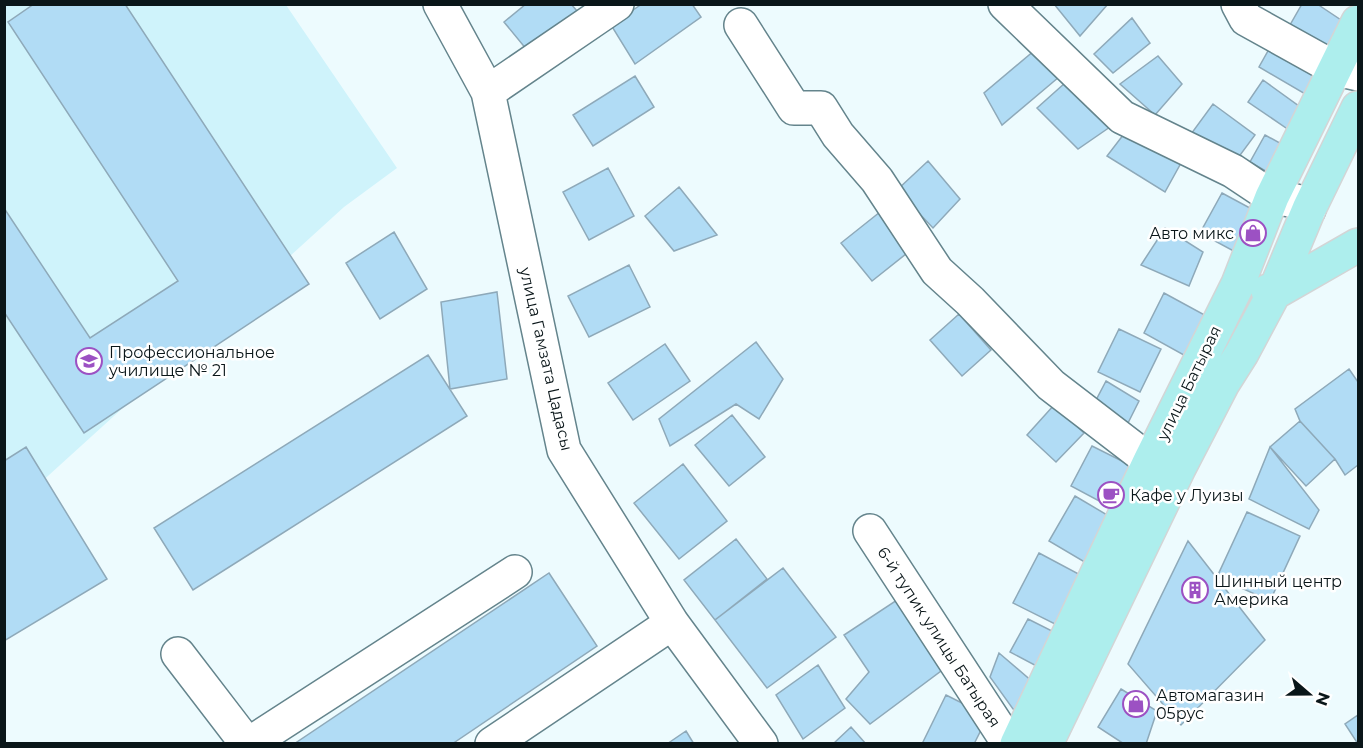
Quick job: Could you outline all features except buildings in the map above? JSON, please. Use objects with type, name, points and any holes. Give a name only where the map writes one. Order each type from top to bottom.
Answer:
[{"type":"main road","name":"улица Батырая","points":[[1046,744],[1165,465],[1272,197],[1347,71],[1359,22]]},
{"type":"main road","name":"улица Батырая","points":[[1017,744],[1165,465],[1242,353],[1274,293],[1309,209],[1359,108]]},
{"type":"main road","points":[[1238,284],[1274,293],[1359,245]]},
{"type":"street","name":"улица Гамзата Цадасы","points":[[440,4],[488,92],[564,450],[672,623],[761,744]]},
{"type":"street","points":[[488,92],[617,4]]},
{"type":"street","points":[[1005,4],[1122,117],[1233,171],[1272,197],[1296,201],[1309,209]]},
{"type":"street","points":[[1238,4],[1246,19],[1347,71]]},
{"type":"street","points":[[741,25],[794,108],[821,108],[838,135],[877,180],[938,271],[1051,385],[1165,465]]},
{"type":"street","name":"6-й тупик улицы Батырая","points":[[870,531],[1009,744]]},
{"type":"street","points":[[178,654],[248,744],[515,573]]},
{"type":"street","points":[[492,744],[672,623]]},
{"type":"shaded area","name":"Профессиональное училище № 21","points":[[5,5],[286,5],[397,168],[344,207],[5,515]]},
{"type":"place","name":"Авто микс","points":[[1253,233]]},
{"type":"place","name":"Профессиональное училище № 21","points":[[89,361]]},
{"type":"place","name":"Кафе у Луизы","points":[[1111,495]]},
{"type":"place","name":"Шинный центр Америка","points":[[1195,590]]},
{"type":"place","name":"Автомагазин 05рус","points":[[1136,704]]}]
